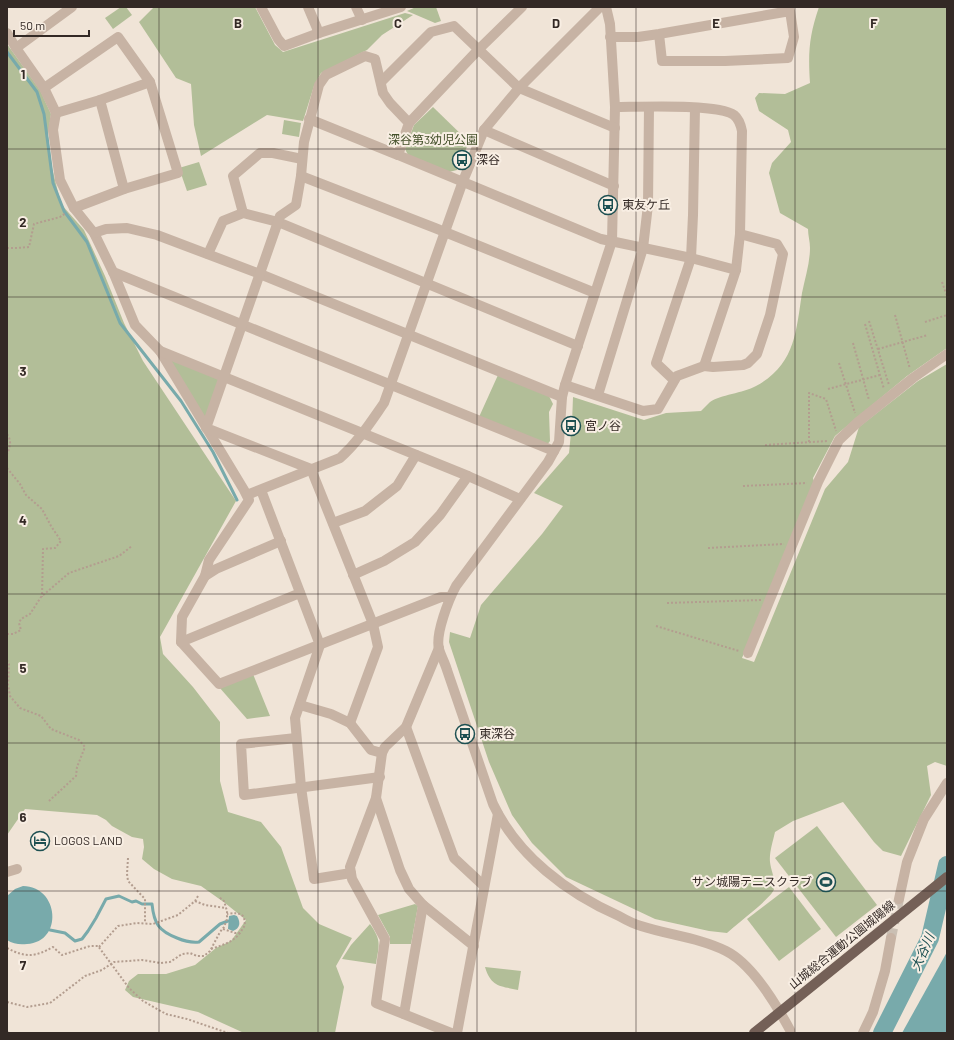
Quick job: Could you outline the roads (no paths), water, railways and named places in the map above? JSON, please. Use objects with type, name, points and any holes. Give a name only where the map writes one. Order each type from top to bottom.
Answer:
[{"type":"main road","name":"山城総合運動公園城陽線","points":[[754,1033],[947,877]]},
{"type":"street","points":[[16,48],[72,7]]},
{"type":"street","points":[[261,7],[278,39],[284,46],[319,33],[401,7]]},
{"type":"street","points":[[308,7],[319,33]]},
{"type":"street","points":[[356,7],[362,20]]},
{"type":"street","points":[[398,155],[409,123],[478,50],[522,7]]},
{"type":"street","points":[[247,495],[340,458],[351,449],[363,434],[384,403],[463,181],[484,130],[519,88],[600,7]]},
{"type":"street","points":[[606,7],[610,24],[615,107],[612,241],[565,385],[562,397],[558,442],[548,462],[456,586],[450,597],[438,636],[439,648],[493,804],[514,839],[554,878],[575,893],[603,909],[641,926],[700,942],[726,951],[745,965],[761,982],[780,1012],[790,1030],[790,1033]]},
{"type":"street","points":[[610,36],[638,37],[659,34],[759,12],[790,11],[794,37],[788,58],[725,61],[662,61],[659,34]]},
{"type":"street","points":[[381,82],[431,32],[454,26],[519,88],[615,128]]},
{"type":"street","points":[[7,34],[44,88],[56,113],[53,130],[60,180],[74,208],[94,233],[113,272],[135,326],[160,351],[247,495],[248,500],[210,560],[205,576],[182,617],[181,642],[219,684],[441,597],[450,597]]},
{"type":"street","points":[[44,88],[118,37],[150,82],[178,173],[124,189],[74,208]]},
{"type":"street","points":[[206,428],[280,216],[296,205],[301,176],[304,142],[309,119],[319,86],[326,75],[365,56],[375,59],[383,93],[409,123]]},
{"type":"street","points":[[56,113],[100,100],[150,82]]},
{"type":"street","points":[[100,100],[124,189]]},
{"type":"street","points":[[615,107],[710,108],[723,110],[735,116],[740,123],[742,131],[740,234],[736,270],[704,366]]},
{"type":"street","points":[[598,395],[644,248],[648,205],[649,107]]},
{"type":"street","points":[[674,380],[656,363],[691,258],[695,108]]},
{"type":"street","points":[[309,119],[601,239],[691,258],[736,270]]},
{"type":"street","points":[[484,130],[614,186]]},
{"type":"street","points":[[243,213],[233,176],[260,153],[273,153],[302,159]]},
{"type":"street","points":[[301,176],[445,232],[595,293]]},
{"type":"street","points":[[208,254],[222,221],[243,213],[278,222],[578,346]]},
{"type":"street","points":[[94,233],[106,229],[127,228],[157,235],[260,274],[562,397]]},
{"type":"street","points":[[565,385],[643,411],[658,409],[677,376],[704,366],[738,366],[748,363],[757,354],[760,348],[770,315],[783,254],[777,244],[740,234]]},
{"type":"street","points":[[113,272],[554,451]]},
{"type":"street","points":[[160,351],[468,476],[520,500]]},
{"type":"street","points":[[748,653],[818,482],[838,440],[913,378],[947,354]]},
{"type":"street","points":[[206,428],[311,470],[373,624],[378,647],[350,723]]},
{"type":"street","points":[[333,523],[365,511],[397,486],[416,455]]},
{"type":"street","points":[[353,575],[384,561],[415,542],[440,515],[468,476]]},
{"type":"street","points":[[261,490],[320,645],[295,718],[301,787],[314,879],[351,873]]},
{"type":"street","points":[[205,576],[216,569],[281,542]]},
{"type":"street","points":[[181,642],[300,593]]},
{"type":"street","points":[[439,648],[406,727],[382,753],[376,798],[350,867],[352,879],[385,939],[376,1003],[451,1033]]},
{"type":"street","points":[[300,705],[331,714],[350,723],[371,750],[382,753]]},
{"type":"street","points":[[406,727],[454,858],[484,886]]},
{"type":"street","points":[[296,738],[241,744],[244,795],[380,777]]},
{"type":"street","points":[[899,899],[907,862],[924,819],[947,784]]},
{"type":"street","points":[[376,798],[400,870],[410,889],[422,905],[474,946]]},
{"type":"street","points":[[457,1033],[498,814]]},
{"type":"street","points":[[404,1014],[422,905]]},
{"type":"street","points":[[863,1033],[873,1012],[885,971],[891,938]]},
{"type":"water","points":[[23,886],[35,888],[44,895],[50,904],[52,914],[51,925],[47,934],[39,941],[27,944],[14,943],[7,940],[7,896],[15,889]]},
{"type":"water","points":[[229,916],[237,916],[239,923],[238,927],[233,931],[228,929]]},
{"type":"water","points":[[947,952],[947,1033],[902,1033]]},
{"type":"waterway","points":[[7,52],[37,92],[44,114],[53,183],[64,211],[87,242],[120,323],[181,401],[213,452],[237,500]]},
{"type":"waterway","name":"大谷川","points":[[882,1033],[930,938],[947,865]]},
{"type":"waterway","points":[[50,930],[65,933],[75,941],[82,939],[96,918],[106,899],[119,896],[132,902],[136,901],[142,904],[152,904],[154,917],[158,926],[166,933],[188,942],[199,942],[220,924],[228,921]]},
{"type":"tunnel","points":[[891,938],[899,899]]},
{"type":"place","name":"深谷","points":[[462,160]]},
{"type":"place","name":"東友ケ丘","points":[[608,205]]},
{"type":"place","name":"宮ノ谷","points":[[571,426]]},
{"type":"place","name":"東深谷","points":[[465,734]]},
{"type":"place","name":"LOGOS LAND","points":[[40,841]]},
{"type":"place","name":"サン城陽テニスクラブ","points":[[826,882]]},
{"type":"park label","name":"深谷第3幼児公園","points":[[433,140]]}]
